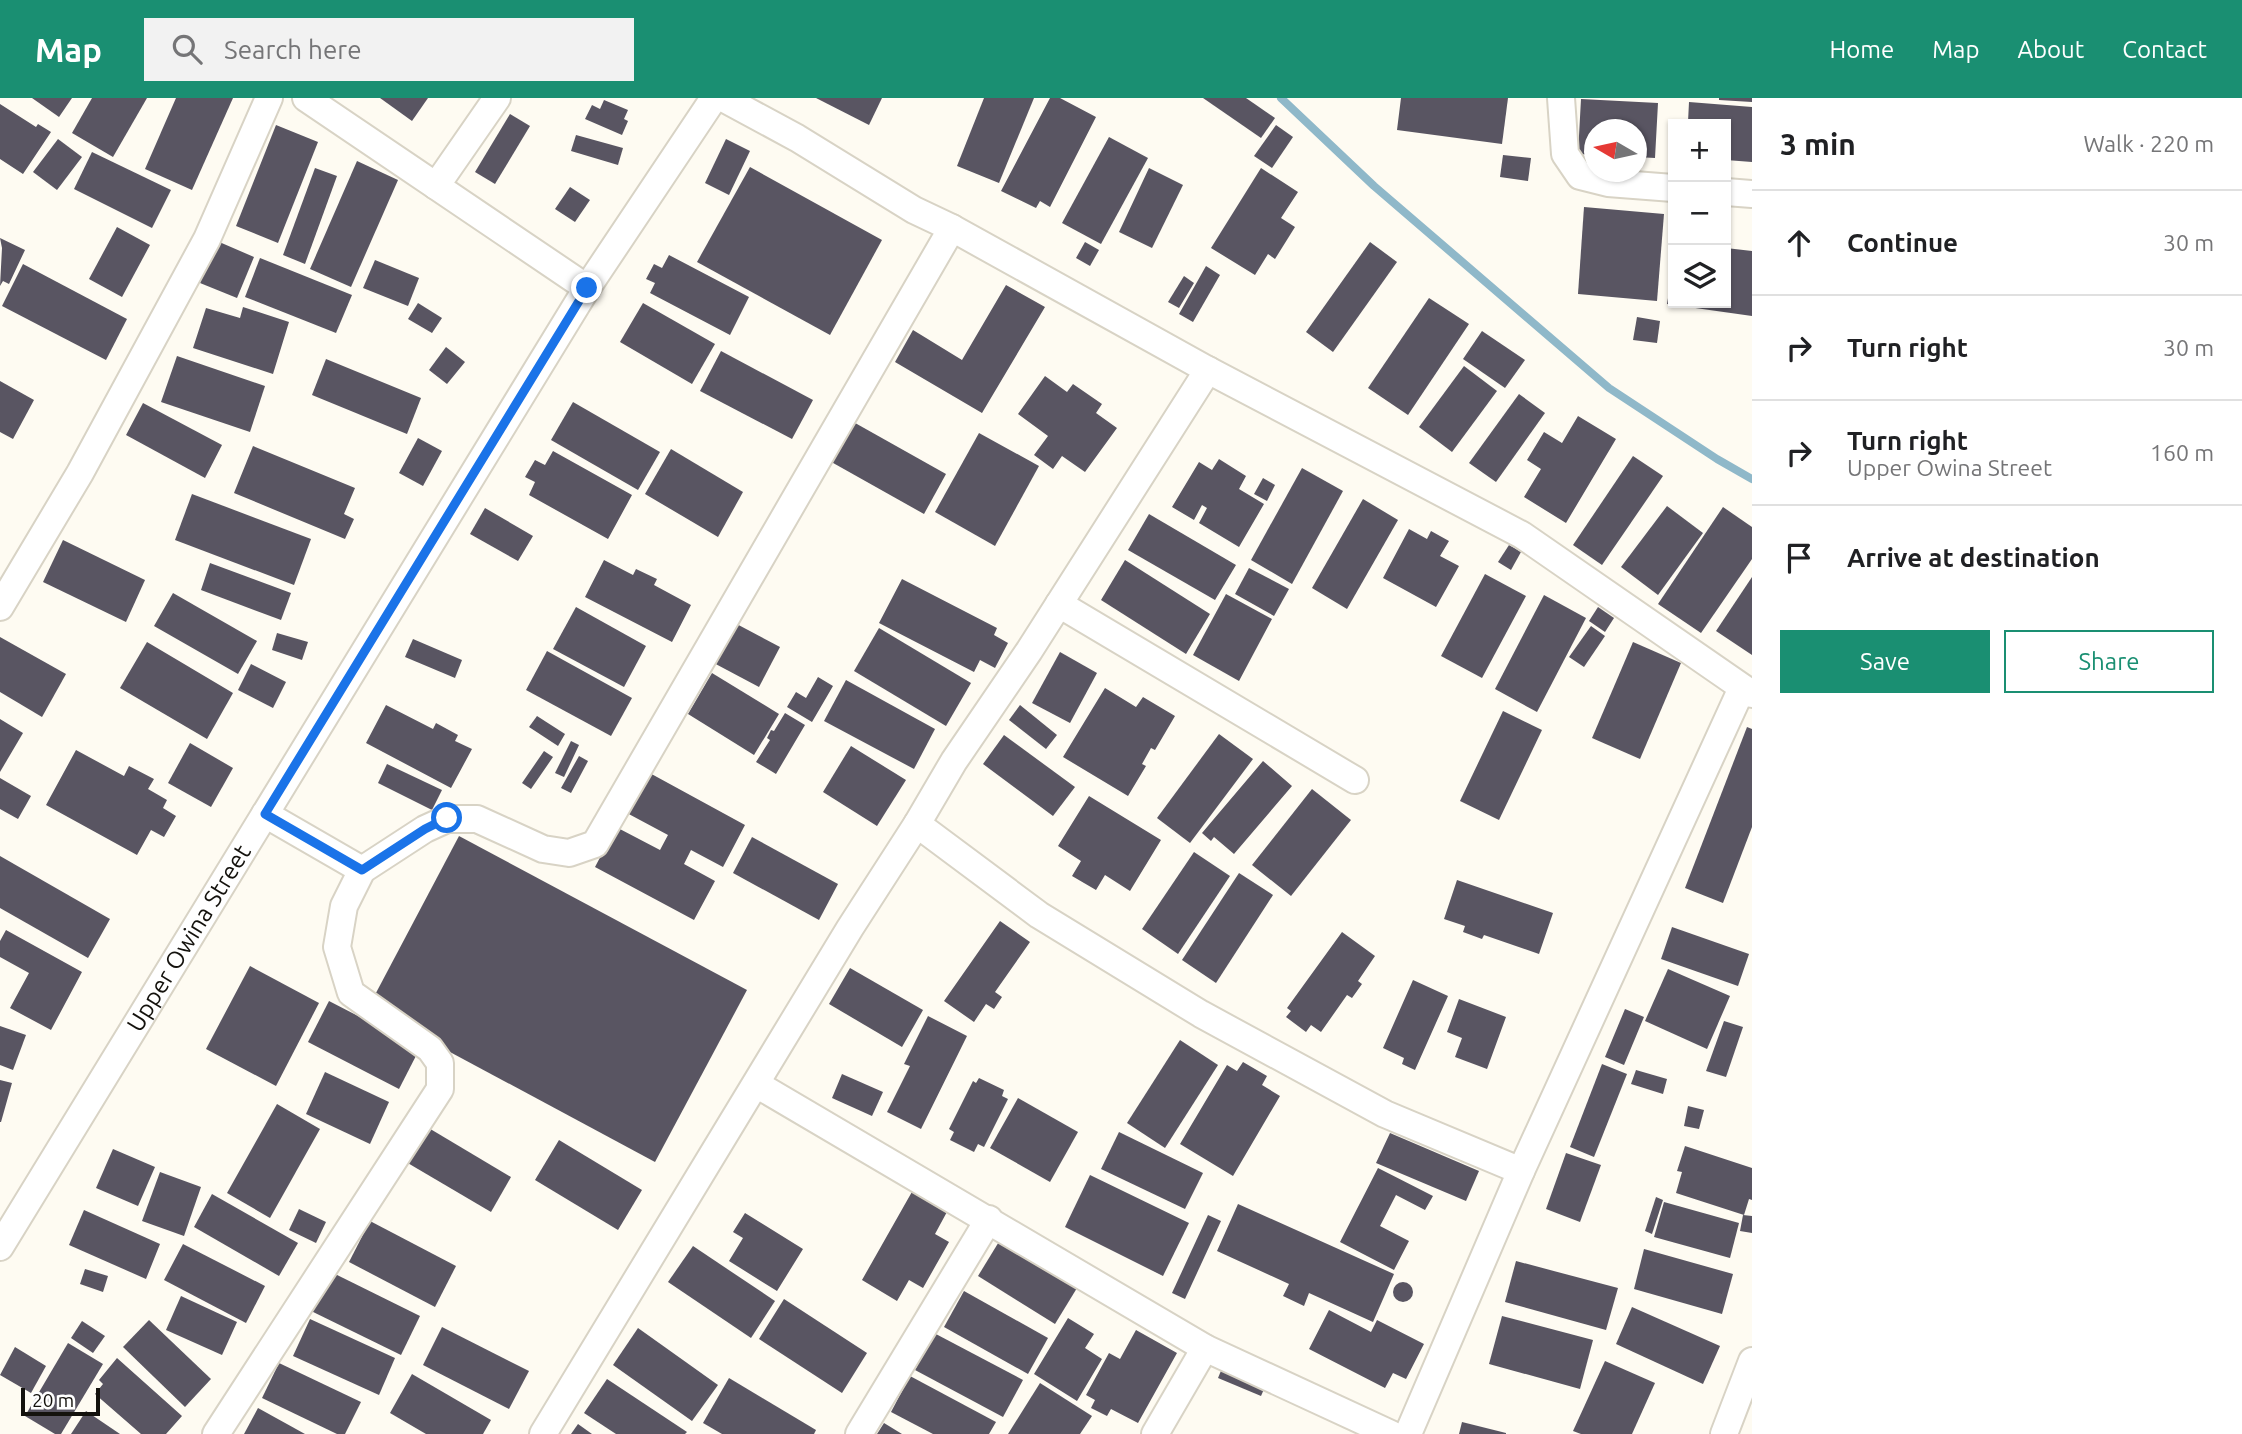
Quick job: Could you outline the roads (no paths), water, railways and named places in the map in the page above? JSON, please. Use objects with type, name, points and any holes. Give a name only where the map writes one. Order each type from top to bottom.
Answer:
[{"type":"street","points":[[0,607],[80,473],[207,239],[270,98]]},
{"type":"street","points":[[306,98],[587,288]]},
{"type":"street","points":[[436,186],[497,98]]},
{"type":"street","name":"Upper Owina Street","points":[[4,1231],[265,814],[587,288],[714,98]]},
{"type":"street","points":[[723,98],[797,138],[914,210],[952,228],[1208,370],[1522,535],[1747,691],[1521,1171],[1408,1434]]},
{"type":"street","points":[[1561,98],[1565,154],[1580,176],[1608,183],[1668,188]]},
{"type":"street","points":[[1731,192],[1752,194]]},
{"type":"street","points":[[216,1434],[440,1089],[440,1063],[430,1049],[351,993],[337,947],[344,906],[362,870],[447,818],[477,819],[543,849],[569,853],[594,844],[952,228]]},
{"type":"street","points":[[543,1434],[954,761],[1059,604],[1208,370]]},
{"type":"street","points":[[1059,604],[1355,780]]},
{"type":"street","points":[[265,814],[362,870]]},
{"type":"street","points":[[917,824],[1039,915],[1201,1014],[1385,1114],[1521,1171]]},
{"type":"street","points":[[756,1084],[1205,1348],[1391,1434]]},
{"type":"street","points":[[859,1434],[989,1219]]},
{"type":"street","points":[[1155,1434],[1205,1348]]},
{"type":"street","points":[[1724,1434],[1752,1360]]},
{"type":"waterway","points":[[1281,98],[1374,186],[1609,388],[1752,479]]}]
